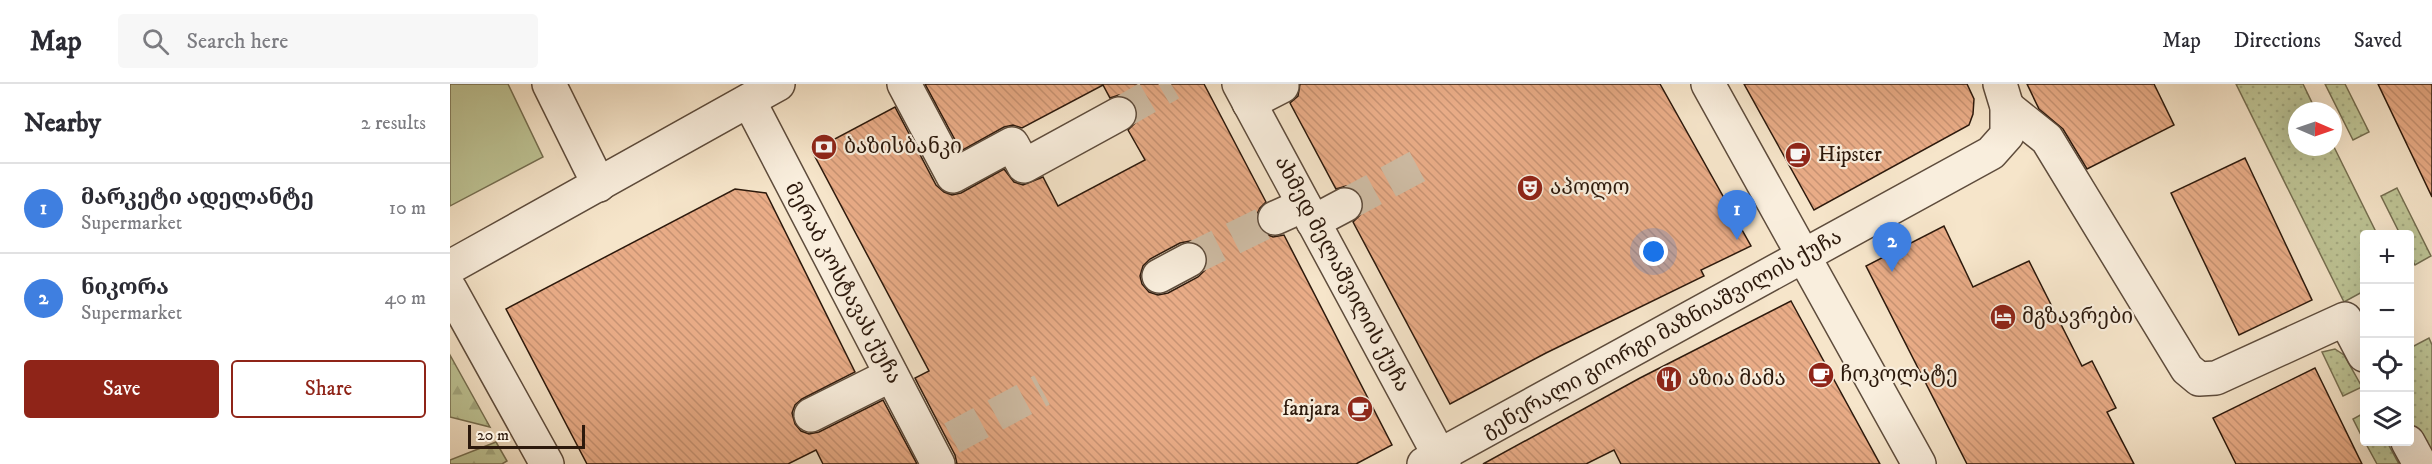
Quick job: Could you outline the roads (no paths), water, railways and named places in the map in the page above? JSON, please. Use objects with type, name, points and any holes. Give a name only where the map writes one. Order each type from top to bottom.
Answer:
[{"type":"street","points":[[549,84],[598,185]]},
{"type":"street","points":[[450,267],[778,84]]},
{"type":"street","points":[[904,84],[953,176],[1012,144],[1024,166],[1119,114]]},
{"type":"street","points":[[1707,84],[1918,464]]},
{"type":"street","points":[[1244,94],[1282,86]]},
{"type":"street","name":"ახმედ მელაშვილის ქუჩა","points":[[1244,94],[1309,213],[1436,461]]},
{"type":"street","points":[[2004,96],[2047,139],[2187,369],[2199,379],[2216,378],[2345,318],[2360,346]]},
{"type":"street","name":"გენერალი გიორგი მაზნიაშვილის ქუჩა","points":[[1436,461],[1992,153],[2007,135],[2004,96]]},
{"type":"street","name":"მერაბ კოსტავას ქუჩა","points":[[749,101],[891,375],[940,451]]},
{"type":"street","points":[[1275,218],[1345,205]]},
{"type":"street","points":[[1159,276],[1189,260]]},
{"type":"street","points":[[450,289],[548,464]]},
{"type":"street","points":[[811,415],[891,375]]},
{"type":"street","points":[[2411,446],[2420,464]]},
{"type":"tunnel","points":[[1119,114],[1171,84]]},
{"type":"tunnel","points":[[1345,205],[1420,165]]},
{"type":"tunnel","points":[[1189,260],[1275,218]]},
{"type":"tunnel","points":[[952,438],[1042,390]]},
{"type":"place","name":"ბაზისბანკი","points":[[824,147]]},
{"type":"place","name":"Hipster","points":[[1798,155]]},
{"type":"place","name":"აპოლო","points":[[1530,188]]},
{"type":"place","name":"მარკეტი ადელანტე","points":[[1737,240]]},
{"type":"place","name":"ნიკორა","points":[[1892,272]]},
{"type":"place","name":"მგზავრები","points":[[2003,317]]},
{"type":"place","name":"ჩოკოლატე","points":[[1821,375]]},
{"type":"place","name":"აზია მამა","points":[[1669,379]]},
{"type":"place","name":"fanjara","points":[[1360,409]]}]
